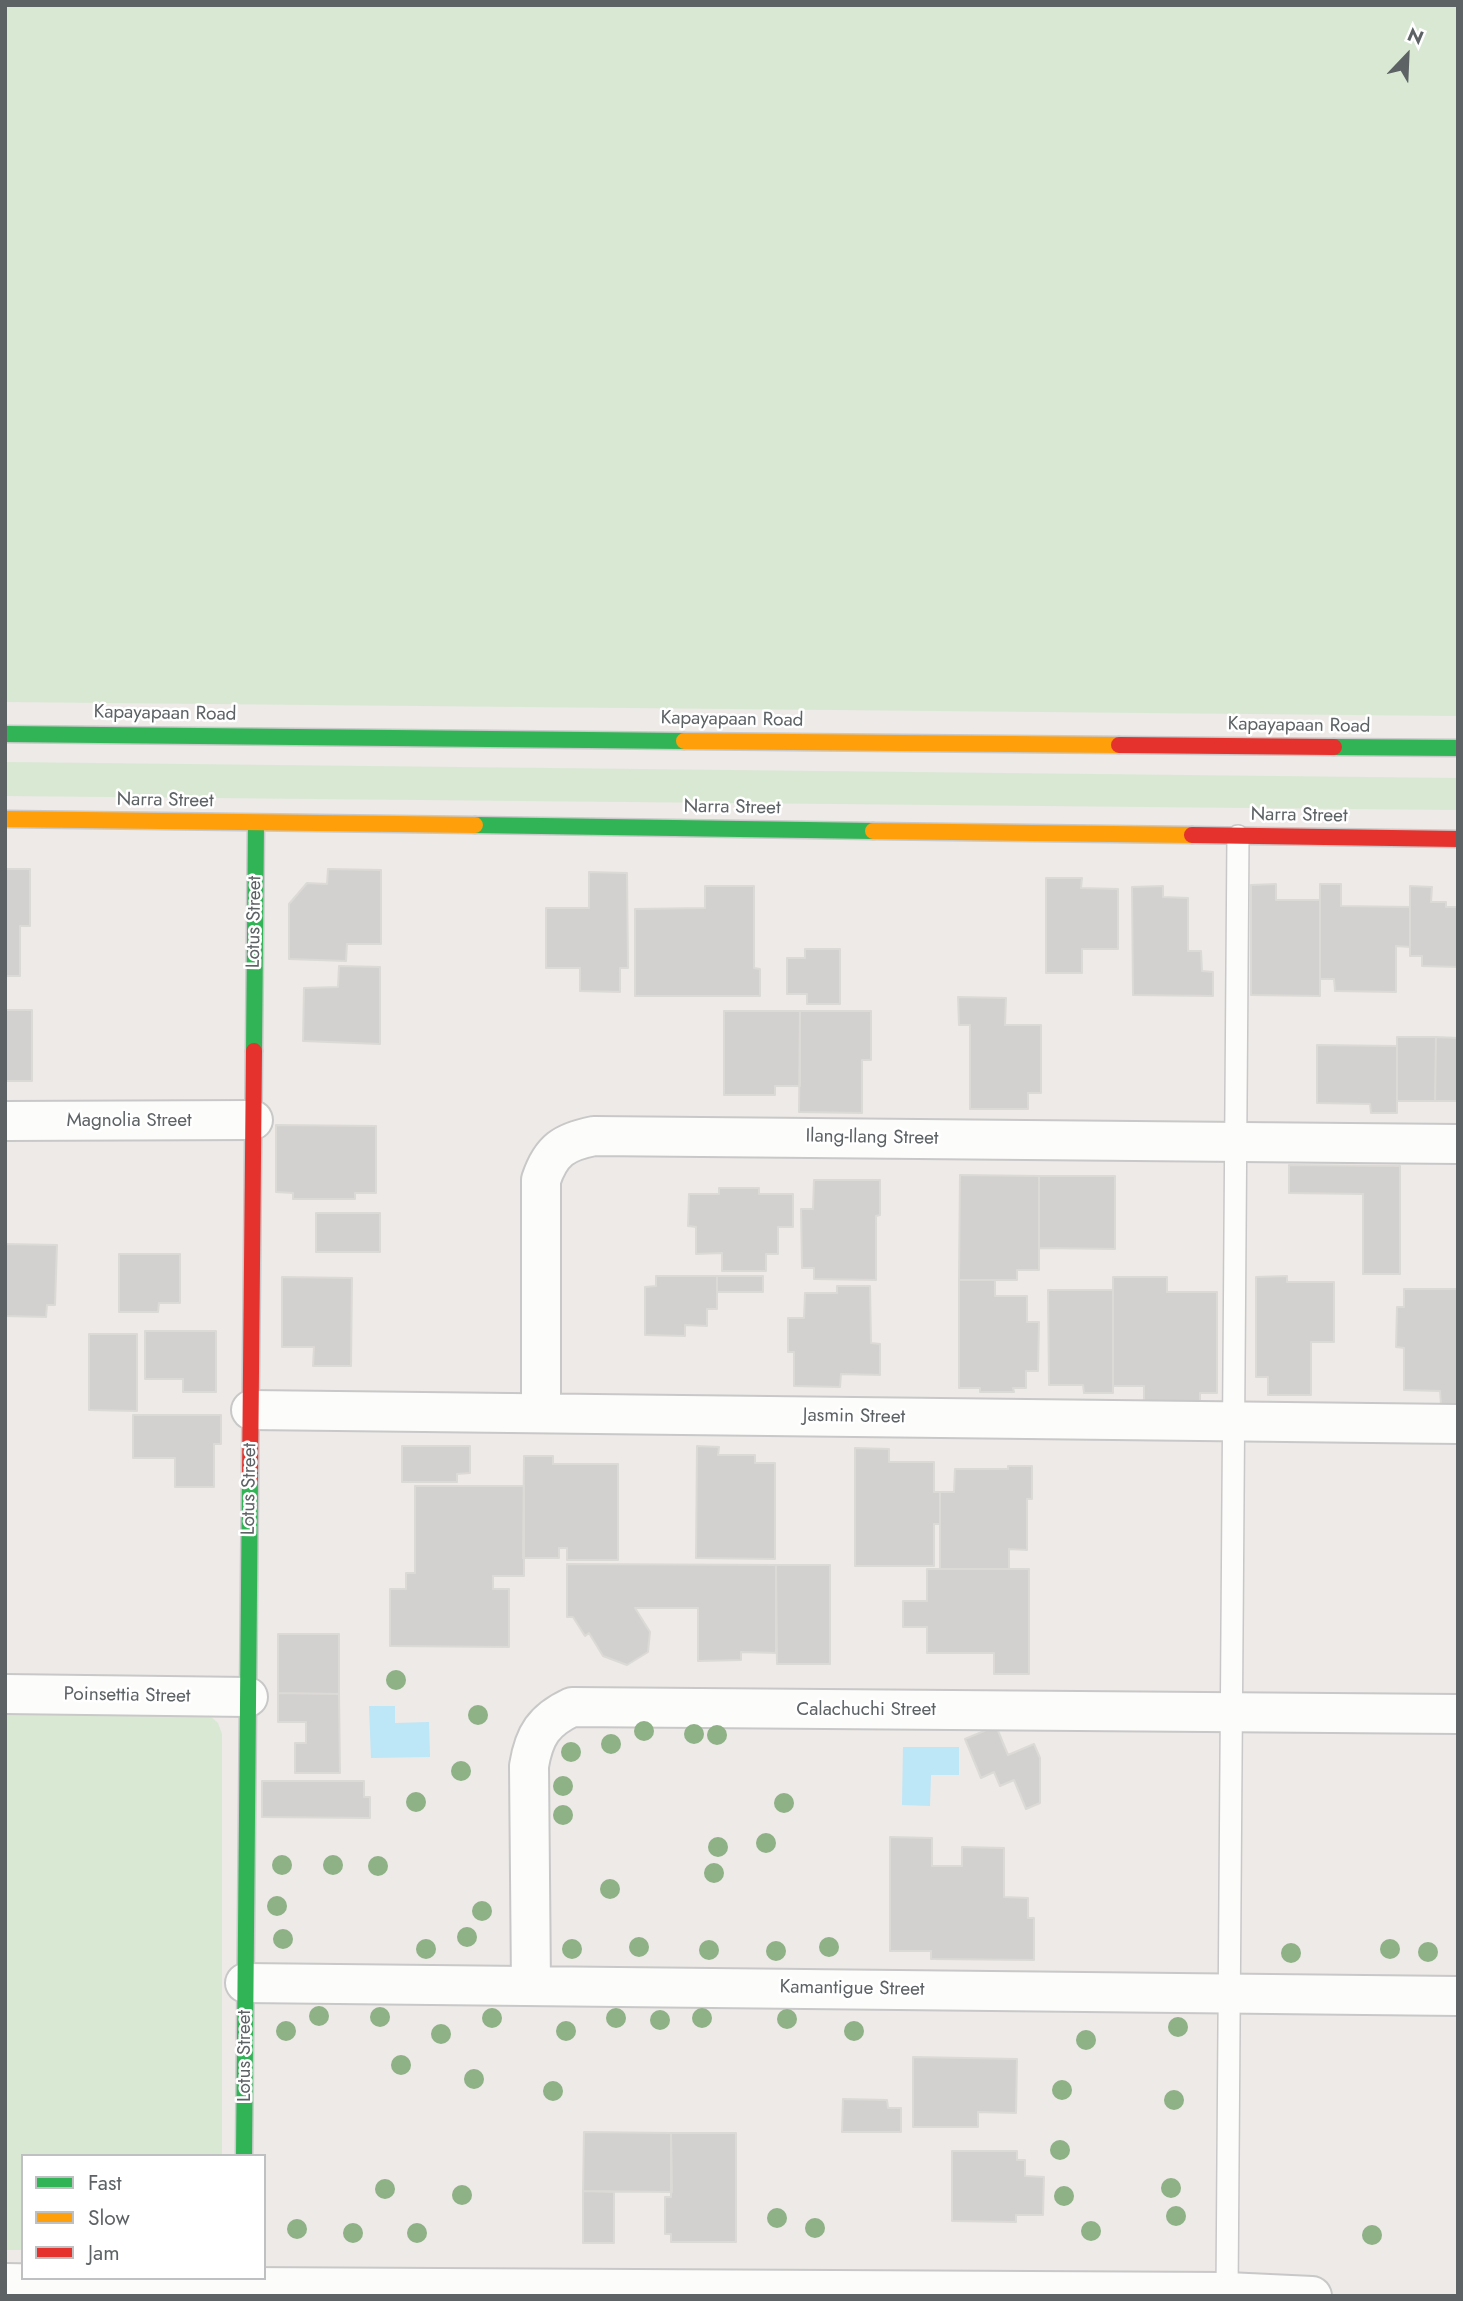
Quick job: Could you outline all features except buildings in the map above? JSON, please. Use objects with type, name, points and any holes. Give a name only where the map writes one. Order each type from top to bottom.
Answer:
[{"type":"street","name":"Kapayapaan Road","points":[[5,734],[1458,748]]},
{"type":"street","name":"Narra Street","points":[[5,819],[1458,839]]},
{"type":"street","name":"Lotus Street","points":[[244,2154],[256,823]]},
{"type":"street","name":"Magnolia Street","points":[[5,1121],[253,1120]]},
{"type":"street","name":"Ilang-Ilang Street","points":[[541,1413],[541,1180],[547,1162],[559,1149],[573,1140],[594,1136],[1458,1144]]},
{"type":"street","name":"Jasmin Street","points":[[251,1410],[1458,1424]]},
{"type":"street","name":"Poinsettia Street","points":[[5,1694],[248,1697]]},
{"type":"street","name":"Calachuchi Street","points":[[531,1985],[529,1766],[532,1747],[542,1729],[554,1716],[572,1707],[1458,1714]]},
{"type":"street","name":"Kamantigue Street","points":[[245,1983],[1458,1996]]},
{"type":"street","points":[[5,2283],[1227,2292],[1312,2296]]},
{"type":"lane","points":[[1227,2292],[1238,836]]},
{"type":"green space","points":[[5,5],[1458,5],[1458,716],[5,702]]},
{"type":"green space","points":[[5,762],[1458,778],[1458,810],[5,796]]},
{"type":"green space","points":[[5,1712],[210,1716],[218,1723],[222,1734],[222,2154],[21,2154],[21,2250],[5,2250]]},
{"type":"water","points":[[369,1706],[395,1706],[395,1723],[429,1722],[430,1757],[371,1758]]},
{"type":"water","points":[[903,1747],[959,1747],[959,1775],[931,1775],[930,1806],[902,1805]]},
{"type":"traffic: fast","points":[[5,734],[684,741]]},
{"type":"traffic: fast","points":[[1334,747],[1458,748]]},
{"type":"traffic: fast","points":[[254,1051],[256,823]]},
{"type":"traffic: fast","points":[[475,825],[873,831]]},
{"type":"traffic: fast","points":[[244,2154],[250,1477]]},
{"type":"traffic: slow","points":[[684,741],[1119,745]]},
{"type":"traffic: slow","points":[[5,819],[475,825]]},
{"type":"traffic: slow","points":[[873,831],[1192,835]]},
{"type":"traffic: jam","points":[[1119,745],[1334,747]]},
{"type":"traffic: jam","points":[[1192,835],[1458,839]]},
{"type":"traffic: jam","points":[[250,1477],[254,1051]]}]
